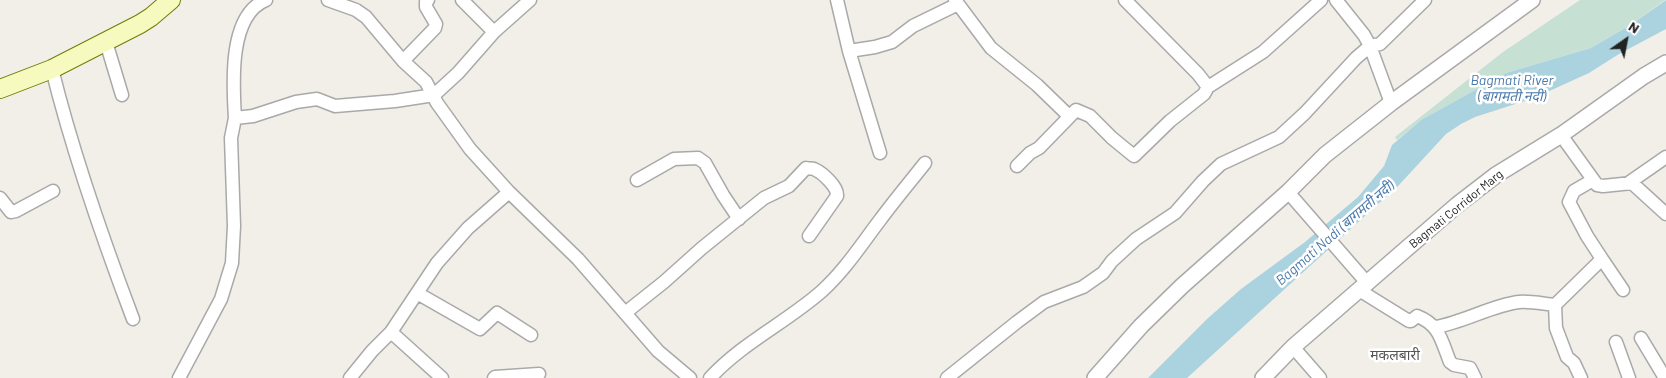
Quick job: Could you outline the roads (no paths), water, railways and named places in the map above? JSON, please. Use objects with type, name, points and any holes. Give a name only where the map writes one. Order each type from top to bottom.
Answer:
[{"type":"main road","points":[[0,89],[52,69],[106,42],[151,17],[171,0]]},
{"type":"street","points":[[178,378],[221,300],[232,263],[234,226],[231,138],[235,118],[234,66],[243,20],[253,8],[266,0]]},
{"type":"street","points":[[328,0],[356,10],[366,17],[404,61],[426,82],[437,103],[470,149],[509,192],[578,259],[658,351],[690,378]]},
{"type":"street","points":[[404,61],[435,28],[436,24],[426,7],[428,0]]},
{"type":"street","points":[[462,0],[494,32]]},
{"type":"street","points":[[235,118],[253,116],[296,102],[317,99],[335,106],[395,101],[434,95],[458,74],[494,32],[530,0]]},
{"type":"street","points":[[837,0],[849,52],[880,153]]},
{"type":"street","points":[[1125,0],[1177,51],[1208,86]]},
{"type":"street","points":[[1017,166],[1030,153],[1039,148],[1076,110],[1090,116],[1134,156],[1170,121],[1204,94],[1208,86],[1263,52],[1321,0]]},
{"type":"street","points":[[1336,0],[1364,35],[1370,46],[1390,103]]},
{"type":"street","points":[[947,378],[1044,302],[1083,286],[1103,273],[1112,261],[1136,239],[1175,213],[1221,164],[1279,137],[1356,58],[1370,46],[1380,44],[1425,0]]},
{"type":"street","points":[[1095,378],[1161,306],[1288,192],[1325,156],[1390,103],[1532,0]]},
{"type":"street","points":[[849,52],[892,42],[913,26],[957,2],[991,48],[1037,85],[1069,116]]},
{"type":"street","points":[[106,42],[122,95]]},
{"type":"street","name":"Bagmati Corridor Marg","points":[[1263,378],[1293,347],[1457,205],[1496,175],[1561,135],[1644,76],[1666,63]]},
{"type":"street","points":[[52,69],[62,108],[103,238],[132,319]]},
{"type":"street","points":[[1561,135],[1598,183]]},
{"type":"street","points":[[1630,182],[1666,157]]},
{"type":"street","points":[[637,180],[674,159],[698,158],[706,163],[723,195],[739,219]]},
{"type":"street","points":[[710,378],[740,351],[821,292],[842,272],[879,220],[925,163]]},
{"type":"street","points":[[625,313],[764,198],[789,186],[806,168],[815,169],[835,186],[838,191],[837,196],[809,236]]},
{"type":"street","points":[[1623,290],[1587,236],[1569,202],[1574,191],[1598,183],[1630,182],[1635,184],[1666,214]]},
{"type":"street","points":[[0,198],[11,212],[53,191]]},
{"type":"street","points":[[356,376],[372,351],[391,332],[437,263],[468,228],[509,192]]},
{"type":"street","points":[[1288,192],[1347,261],[1364,287],[1409,320],[1418,316],[1436,327],[1450,362],[1454,365],[1470,368],[1474,378]]},
{"type":"street","points":[[1580,378],[1574,363],[1567,357],[1556,328],[1555,305],[1602,259]]},
{"type":"street","points":[[417,293],[480,329],[497,314],[531,335]]},
{"type":"street","points":[[1436,327],[1454,324],[1520,302],[1555,305]]},
{"type":"street","points":[[391,332],[442,378]]},
{"type":"street","points":[[1640,338],[1664,378]]},
{"type":"street","points":[[1616,342],[1629,378]]},
{"type":"street","points":[[1293,347],[1320,378]]},
{"type":"street","points":[[494,378],[495,376],[539,374]]},
{"type":"water","name":"Bagmati River (बागमती नदी)","points":[[1666,0],[1666,29],[1619,54],[1589,73],[1534,98],[1475,117],[1446,134],[1399,185],[1187,378],[1148,378],[1207,319],[1241,289],[1305,242],[1358,197],[1384,166],[1392,145],[1421,120],[1506,73],[1591,48],[1632,24]]},
{"type":"district","name":"मकलबारी","points":[[1395,355]]},
{"type":"water label","name":"Bagmati Nadi (बागमती नदी)","points":[[1335,233]]}]
